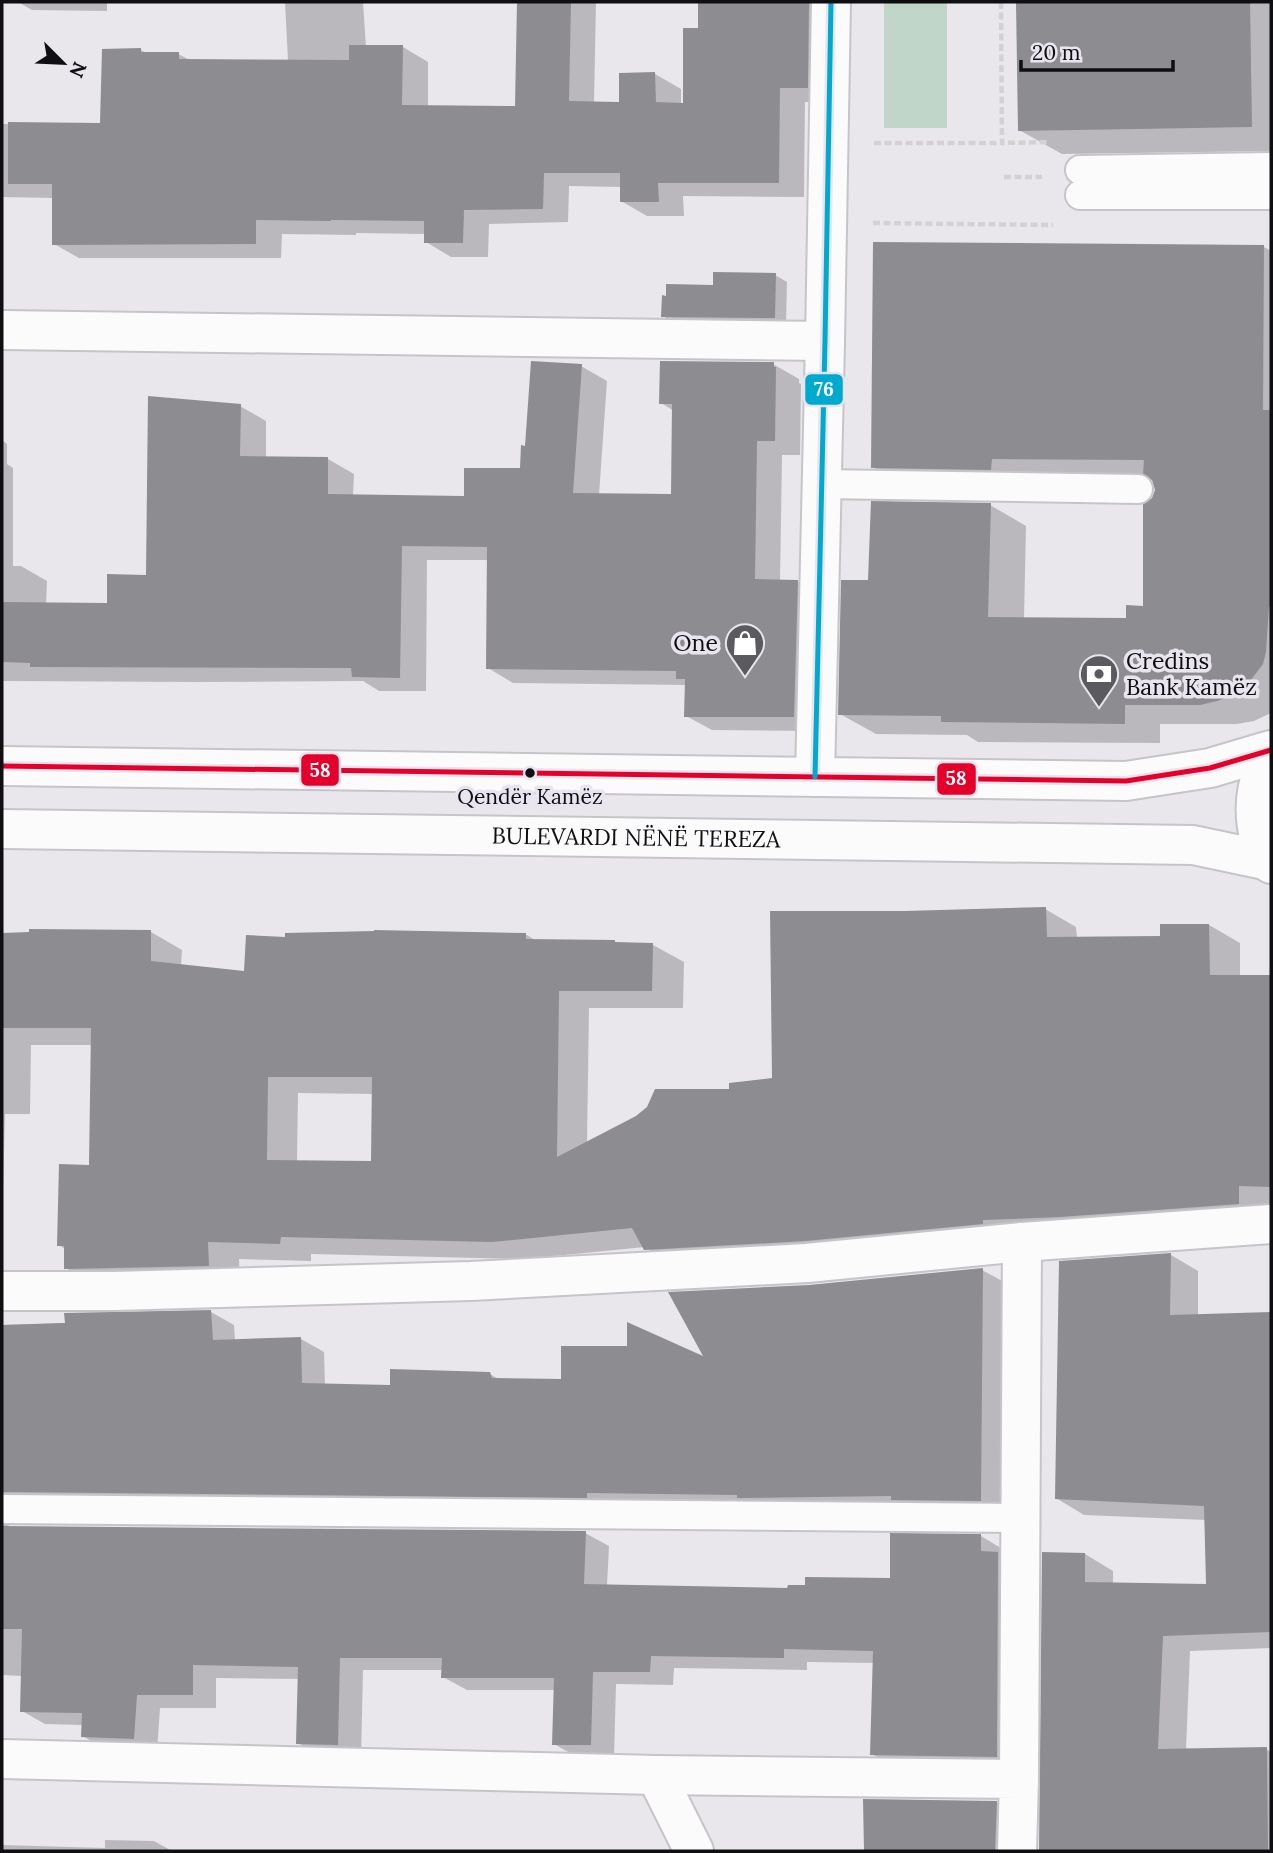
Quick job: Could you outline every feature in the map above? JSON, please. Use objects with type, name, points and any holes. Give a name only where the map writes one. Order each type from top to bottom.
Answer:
[{"type":"street","points":[[815,777],[831,2]]},
{"type":"street","points":[[2,330],[825,341]]},
{"type":"street","points":[[2,766],[1126,782],[1210,768],[1271,750]]},
{"type":"street","name":"BULEVARDI NËNË TEREZA","points":[[1270,862],[1256,823],[1255,803],[1265,765],[1271,756]]},
{"type":"street","name":"BULEVARDI NËNË TEREZA","points":[[2,829],[1193,845],[1270,862]]},
{"type":"street","points":[[2,1291],[115,1291],[471,1281],[807,1263],[1022,1242],[1271,1224]]},
{"type":"street","points":[[1017,1851],[1022,1242]]},
{"type":"street","points":[[2,1759],[656,1775],[1019,1779]]},
{"type":"street","points":[[656,1775],[694,1851]]},
{"type":"lane","points":[[1271,167],[1080,182],[1271,195]]},
{"type":"lane","points":[[821,484],[1138,489]]},
{"type":"lane","points":[[2,1509],[1020,1518]]},
{"type":"path","points":[[1001,2],[1002,142]]},
{"type":"path","points":[[873,143],[1049,142]]},
{"type":"path","points":[[1004,177],[1049,177]]},
{"type":"green space","points":[[884,2],[947,2],[947,128],[884,128]]},
{"type":"building","points":[[517,2],[571,2],[569,101],[619,102],[619,73],[655,72],[656,102],[683,103],[683,28],[698,28],[698,2],[809,2],[808,88],[780,88],[779,183],[658,183],[659,202],[620,202],[620,173],[544,173],[543,209],[464,210],[463,243],[424,243],[424,221],[256,220],[256,244],[52,245],[52,184],[8,184],[8,122],[100,123],[102,49],[141,48],[141,52],[179,52],[179,59],[349,60],[349,45],[403,45],[402,105],[515,106]]},
{"type":"building","points":[[1016,2],[1250,2],[1252,127],[1018,131]]},
{"type":"building","points":[[873,242],[1264,245],[1263,410],[1271,410],[1271,607],[1263,664],[1247,685],[1231,696],[1200,705],[1125,705],[1125,724],[941,722],[941,716],[838,715],[841,580],[868,580],[871,501],[991,503],[988,617],[1126,618],[1126,605],[1143,606],[1143,504],[1152,498],[1155,490],[1152,480],[1143,474],[1144,460],[992,459],[991,470],[871,468]]},
{"type":"building","points":[[713,272],[776,273],[775,318],[661,317],[662,295],[666,296],[666,284],[713,285]]},
{"type":"building","points":[[531,361],[582,364],[573,493],[671,494],[672,404],[659,404],[660,361],[774,362],[775,441],[757,441],[755,579],[798,580],[794,717],[684,717],[685,679],[676,679],[676,671],[486,669],[487,547],[402,546],[400,678],[352,677],[351,668],[30,667],[30,663],[2,662],[2,602],[107,603],[107,574],[146,575],[148,396],[241,404],[240,456],[328,457],[328,494],[464,496],[464,468],[520,468],[521,445],[525,446]]},
{"type":"building","points":[[1046,907],[1047,937],[1160,936],[1160,924],[1209,924],[1210,975],[1271,975],[1271,1187],[1239,1186],[1239,1204],[983,1220],[983,1224],[805,1241],[644,1250],[632,1228],[492,1242],[281,1237],[280,1244],[208,1242],[209,1266],[64,1269],[64,1246],[57,1246],[59,1164],[89,1165],[91,1028],[2,1028],[2,933],[29,932],[29,929],[151,930],[151,961],[244,971],[246,935],[285,937],[285,933],[374,930],[526,933],[526,939],[653,943],[652,991],[559,991],[557,1157],[636,1116],[647,1107],[655,1089],[729,1089],[729,1083],[772,1078],[770,911]],"holes":[[[268,1077],[372,1077],[371,1161],[267,1160]]]},
{"type":"building","points":[[1171,1253],[1170,1315],[1271,1312],[1271,1632],[1163,1636],[1158,1749],[1267,1747],[1268,1851],[1039,1851],[1042,1552],[1085,1553],[1085,1582],[1206,1584],[1204,1506],[1055,1499],[1059,1261]]},
{"type":"building","points":[[983,1268],[981,1501],[891,1500],[891,1496],[737,1498],[737,1495],[587,1493],[587,1498],[2,1492],[2,1325],[65,1323],[64,1313],[211,1310],[213,1340],[301,1337],[302,1383],[390,1385],[390,1369],[490,1372],[492,1378],[561,1379],[561,1346],[627,1346],[627,1322],[703,1356],[668,1292],[809,1285]]},
{"type":"building","points":[[2,1526],[586,1531],[584,1584],[787,1588],[788,1585],[805,1585],[805,1577],[890,1578],[890,1533],[981,1534],[981,1551],[998,1552],[997,1757],[870,1755],[873,1651],[784,1649],[784,1658],[651,1656],[650,1672],[593,1672],[591,1745],[552,1745],[554,1678],[441,1678],[442,1658],[340,1658],[338,1745],[296,1744],[298,1667],[193,1665],[193,1695],[137,1695],[134,1739],[81,1737],[82,1713],[20,1712],[22,1629],[2,1629]]},
{"type":"building","points":[[863,1799],[997,1801],[995,1851],[864,1851]]},
{"type":"transit line","name":"76","points":[[815,777],[831,2]]},
{"type":"transit line","name":"58","points":[[2,766],[1126,781],[1210,768],[1271,750]]},
{"type":"place","name":"One","points":[[745,677]]},
{"type":"place","name":"Credins Bank Kamëz","points":[[1099,708]]},
{"type":"place","name":"Qendër Kamëz","points":[[530,773]]}]
